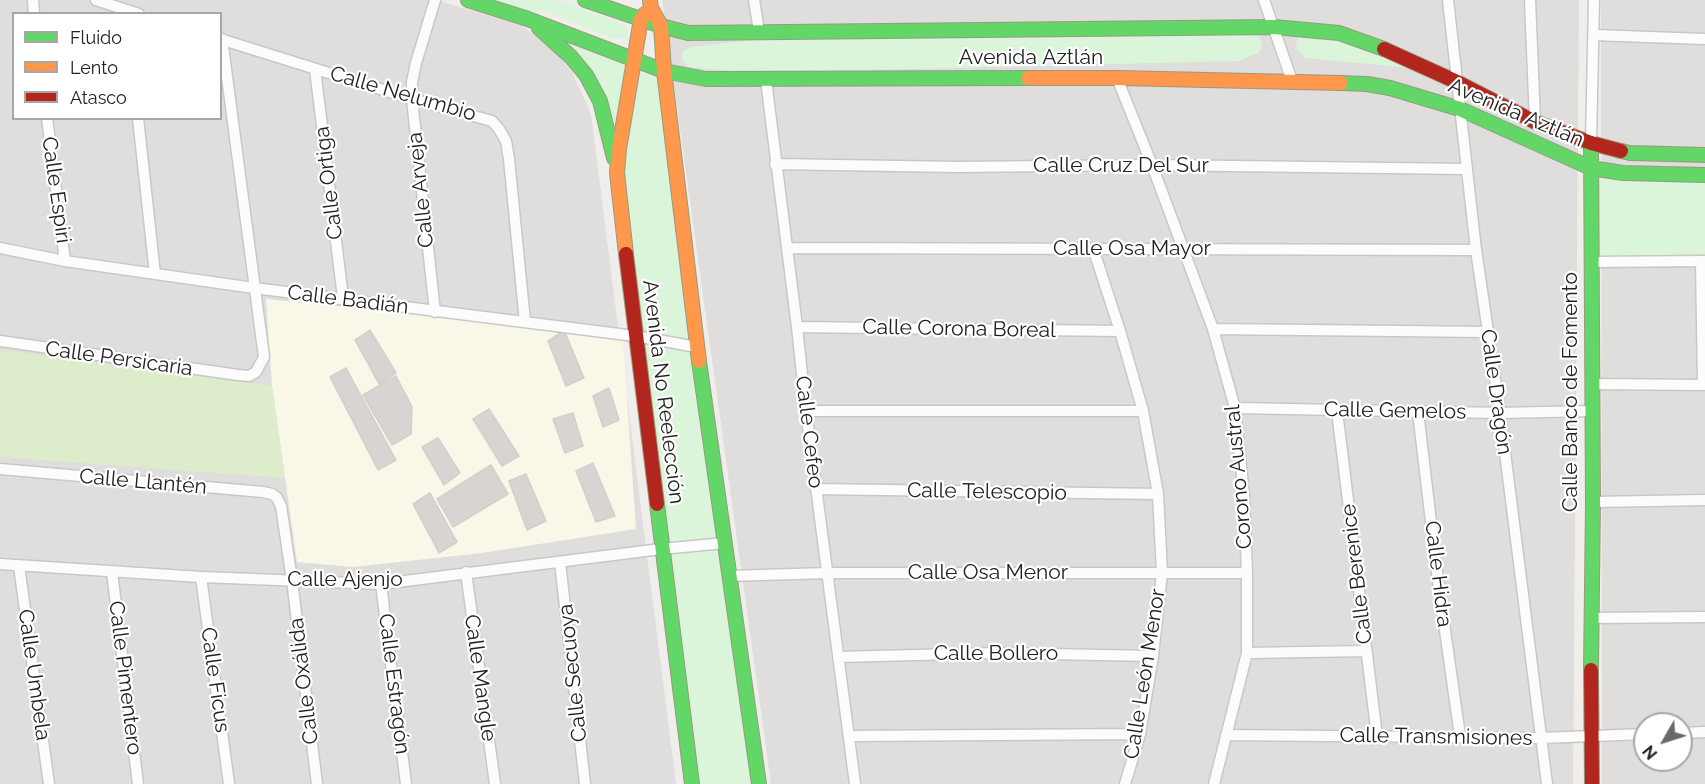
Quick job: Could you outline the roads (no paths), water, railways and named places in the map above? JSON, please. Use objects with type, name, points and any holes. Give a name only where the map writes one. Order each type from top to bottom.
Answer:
[{"type":"main road","name":"Avenida Aztlán","points":[[468,0],[528,19],[664,71],[706,79],[1117,78],[1367,84],[1390,88],[1460,110],[1592,168],[1623,173],[1705,175]]},
{"type":"main road","name":"Avenida Aztlán","points":[[585,0],[661,26],[718,34],[1274,27],[1339,33],[1368,42],[1457,82],[1535,122],[1591,143],[1630,153],[1705,155]]},
{"type":"main road","name":"Avenida No Reelección","points":[[650,4],[641,19],[617,173],[661,549],[692,784]]},
{"type":"main road","name":"Avenida No Reelección","points":[[650,4],[661,26],[664,71],[697,347],[759,784]]},
{"type":"main road","points":[[528,19],[571,57],[585,75],[600,101],[617,173]]},
{"type":"main road","name":"Calle Banco de Fomento","points":[[1591,143],[1592,784]]},
{"type":"street","points":[[96,0],[124,8]]},
{"type":"street","name":"Calle Arveja","points":[[435,0],[416,63],[411,99],[435,312]]},
{"type":"street","points":[[754,0],[759,32]]},
{"type":"street","points":[[1264,0],[1292,81]]},
{"type":"street","name":"Calle Dragón","points":[[1448,0],[1476,250],[1500,413],[1547,784]]},
{"type":"street","points":[[1530,0],[1535,122]]},
{"type":"street","name":"Calle Banco de Fomento","points":[[1591,143],[1594,0]]},
{"type":"street","points":[[1594,35],[1705,39]]},
{"type":"street","name":"Calle Nelumbio","points":[[222,39],[411,99],[492,121],[503,135],[509,159],[525,321]]},
{"type":"street","points":[[222,47],[254,288]]},
{"type":"street","name":"Calle Ortiga","points":[[315,69],[343,298]]},
{"type":"street","name":"Corono Austral","points":[[1117,78],[1213,329],[1235,408],[1244,495],[1247,653],[1214,784]]},
{"type":"street","name":"Calle Cefeo","points":[[766,80],[806,411],[855,784]]},
{"type":"street","name":"Calle Espiri","points":[[47,120],[65,261]]},
{"type":"street","points":[[138,120],[155,274]]},
{"type":"street","name":"Calle Cruz Del Sur","points":[[775,164],[1466,169]]},
{"type":"street","name":"Calle Badián","points":[[0,248],[65,261],[155,274],[435,312],[525,321],[697,347]]},
{"type":"street","name":"Calle Osa Mayor","points":[[787,248],[1476,250]]},
{"type":"street","name":"Calle León Menor","points":[[1093,248],[1143,411],[1158,494],[1162,573],[1153,656],[1140,734],[1125,784]]},
{"type":"street","points":[[1591,262],[1703,261],[1704,385],[1591,384]]},
{"type":"street","name":"Calle Persicaria","points":[[0,341],[249,376],[256,372],[264,357],[254,288]]},
{"type":"street","name":"Calle Corona Boreal","points":[[797,327],[1120,331]]},
{"type":"street","points":[[1213,329],[1488,332]]},
{"type":"street","name":"Calle Gemelos","points":[[1235,408],[1500,413],[1591,411]]},
{"type":"street","points":[[806,411],[1143,411]]},
{"type":"street","name":"Calle Berenice","points":[[1337,411],[1377,736]]},
{"type":"street","name":"Calle Hidra","points":[[1418,412],[1438,581],[1460,736]]},
{"type":"street","name":"Calle Llantén","points":[[0,469],[263,492],[272,494],[281,506]]},
{"type":"street","name":"Calle Telescopio","points":[[816,489],[1158,494]]},
{"type":"street","points":[[1593,502],[1705,500]]},
{"type":"street","name":"Calle Oxálida","points":[[281,506],[317,784]]},
{"type":"street","name":"Calle Ajenjo","points":[[0,564],[201,577],[381,584],[725,543]]},
{"type":"street","name":"Calle Secuoya","points":[[560,562],[585,784]]},
{"type":"street","name":"Calle Umbela","points":[[19,566],[49,784]]},
{"type":"street","name":"Calle Pimentero","points":[[112,572],[138,784]]},
{"type":"street","name":"Calle Mangle","points":[[466,573],[495,784]]},
{"type":"street","name":"Calle Osa Menor","points":[[729,576],[827,573],[1247,573]]},
{"type":"street","name":"Calle Ficus","points":[[201,577],[229,784]]},
{"type":"street","name":"Calle Estragón","points":[[381,584],[406,784]]},
{"type":"street","points":[[1591,618],[1705,617]]},
{"type":"street","points":[[1247,653],[1366,651]]},
{"type":"street","name":"Calle Bollero","points":[[838,657],[995,653],[1153,656]]},
{"type":"street","points":[[849,736],[1140,734]]},
{"type":"street","name":"Calle Transmisiones","points":[[1226,735],[1540,738],[1633,734]]}]
